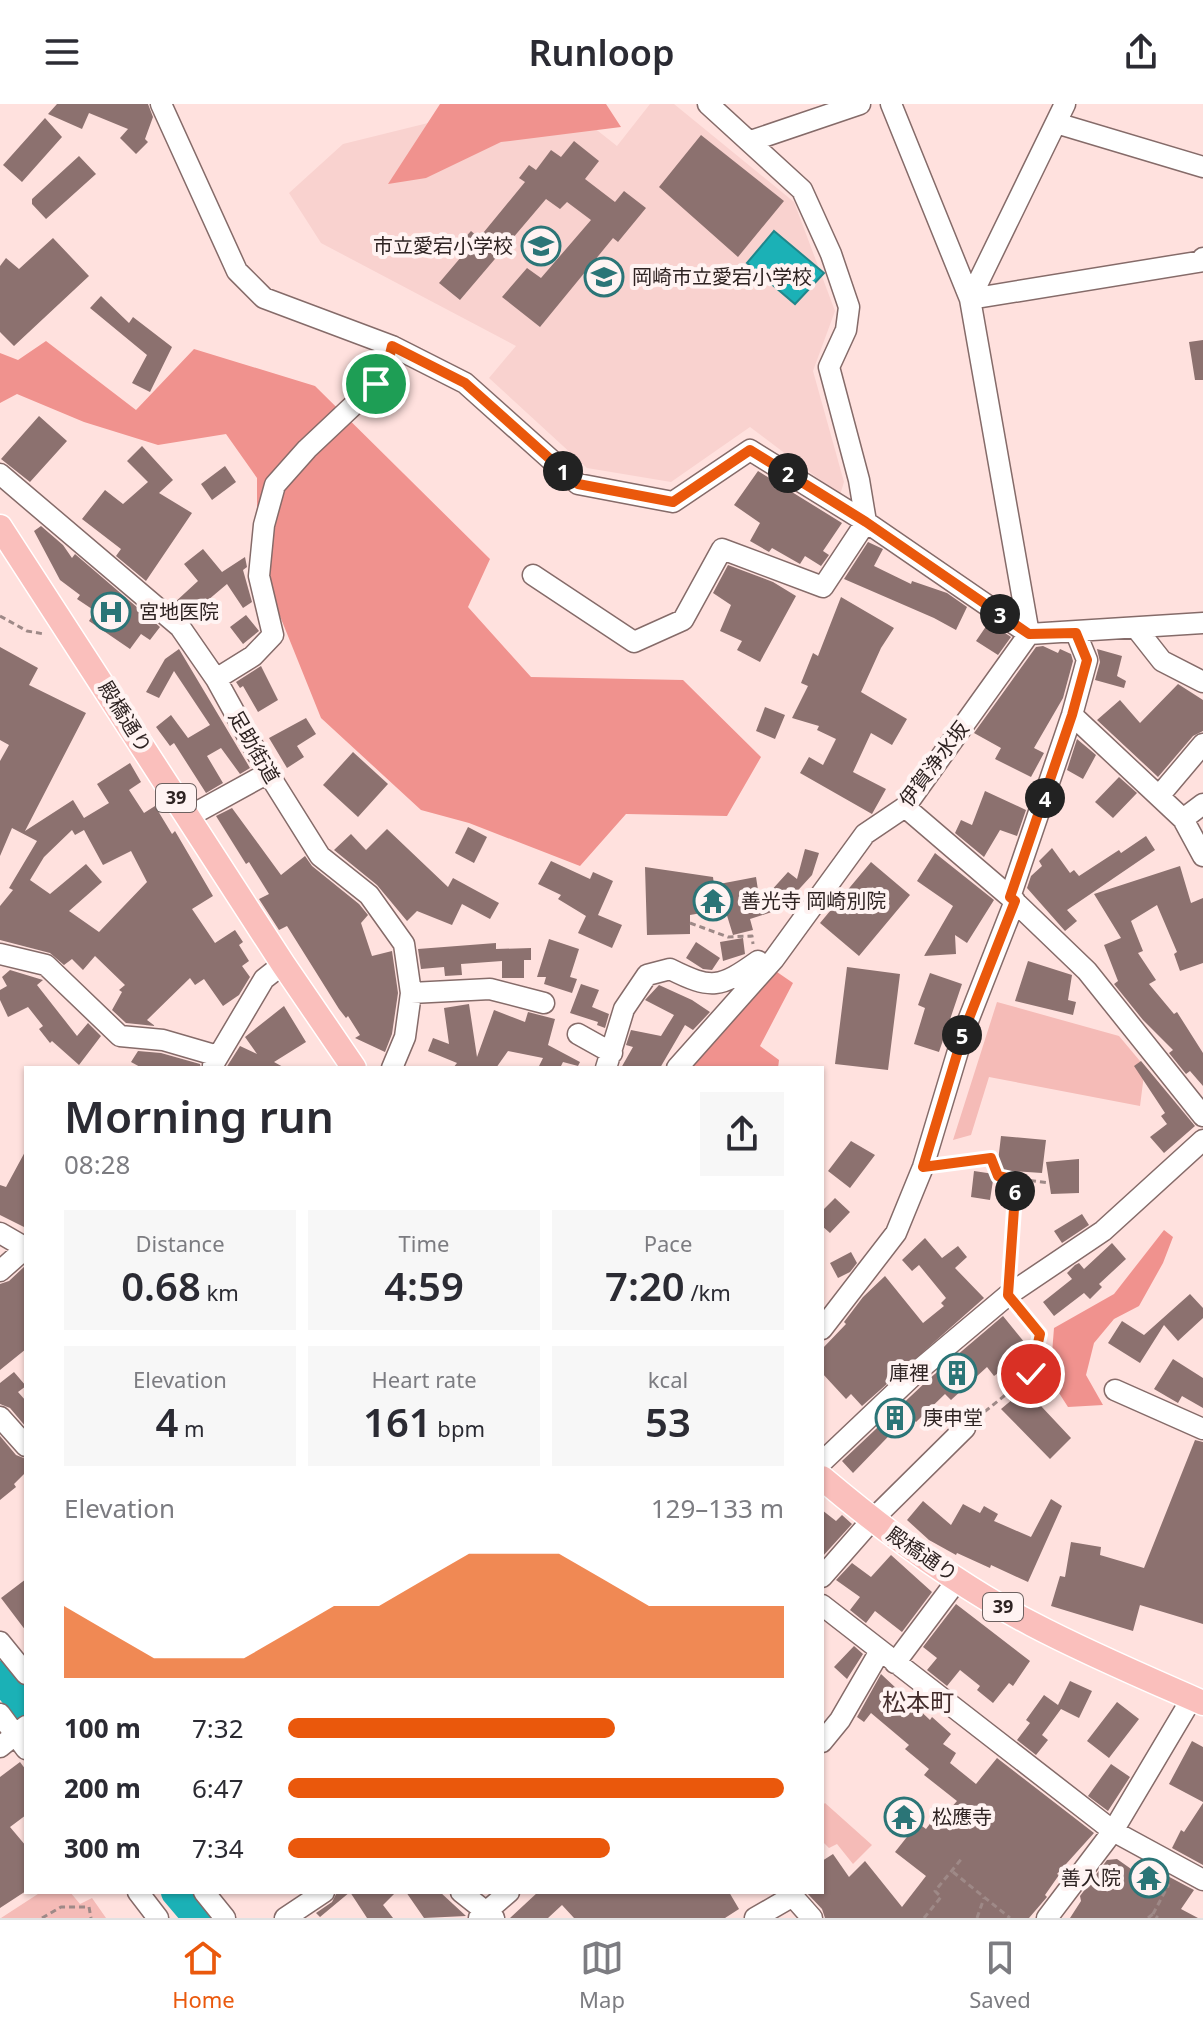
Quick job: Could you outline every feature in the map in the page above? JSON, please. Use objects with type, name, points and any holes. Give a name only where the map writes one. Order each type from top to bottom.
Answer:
[{"type":"main road","name":"殿橋通り","points":[[0,527],[283,964],[353,1066]]},
{"type":"main road","name":"殿橋通り","points":[[824,1480],[872,1520],[958,1579],[1031,1623],[1198,1701]]},
{"type":"street","points":[[161,104],[237,271],[264,298],[392,346],[465,383],[578,484],[673,502],[750,450],[866,522],[1029,634],[1203,623]]},
{"type":"street","points":[[533,575],[634,642],[683,620],[722,549],[823,587],[866,522],[859,480],[829,367],[846,330],[849,307],[831,254],[802,190],[708,104]]},
{"type":"street","points":[[751,141],[860,104]]},
{"type":"street","points":[[891,104],[970,299],[1029,634]]},
{"type":"street","points":[[970,299],[1061,113],[1203,167]]},
{"type":"street","points":[[970,299],[1203,261],[1203,258]]},
{"type":"street","points":[[216,679],[253,656],[273,635],[259,576],[264,525],[275,485],[307,449],[376,384],[387,367],[392,346]]},
{"type":"street","name":"足助街道","points":[[0,474],[180,627],[216,679],[268,773],[320,856],[369,895],[404,944],[411,993],[405,1037],[393,1066]]},
{"type":"street","points":[[1136,628],[1162,661],[1203,682]]},
{"type":"street","points":[[824,1326],[896,1233],[923,1167],[964,1031],[1012,899],[1072,715],[1087,660],[1076,633]]},
{"type":"street","name":"伊賀浄水坂","points":[[679,1066],[705,1032],[774,959],[865,834],[905,807],[1029,634]]},
{"type":"street","points":[[1072,715],[1183,819],[1203,856]]},
{"type":"street","points":[[1159,796],[1203,744]]},
{"type":"street","points":[[188,817],[268,773]]},
{"type":"street","points":[[1183,819],[1203,804]]},
{"type":"street","points":[[905,807],[1012,899],[1087,971],[1203,1116]]},
{"type":"street","points":[[0,954],[46,965],[120,1036],[163,1040],[215,1062],[264,979],[283,964]]},
{"type":"street","points":[[578,1034],[609,1060],[624,1009],[647,975],[670,969],[700,984],[732,980],[758,961]]},
{"type":"street","points":[[411,993],[490,989],[544,1003]]},
{"type":"street","points":[[824,1460],[920,1369],[1008,1295],[1103,1231],[1203,1140]]},
{"type":"street","points":[[0,1233],[24,1247]]},
{"type":"street","points":[[0,1271],[24,1250]]},
{"type":"street","points":[[1115,1390],[1203,1429]]},
{"type":"street","points":[[0,1417],[24,1444]]},
{"type":"street","points":[[824,1575],[872,1520],[965,1428]]},
{"type":"street","points":[[824,1740],[887,1657],[958,1579]]},
{"type":"street","points":[[824,1607],[1113,1831],[1203,1880]]},
{"type":"street","points":[[0,1642],[24,1672]]},
{"type":"street","points":[[1047,1918],[1113,1831],[1198,1701]]},
{"type":"street","points":[[0,1714],[17,1739]]},
{"type":"street","points":[[140,1894],[158,1918]]},
{"type":"street","points":[[206,1894],[225,1918]]},
{"type":"street","points":[[285,1918],[321,1894]]},
{"type":"street","points":[[463,1894],[487,1916],[507,1894]]},
{"type":"street","points":[[755,1918],[791,1894],[812,1918]]},
{"type":"path","points":[[0,616],[27,631],[76,640]]},
{"type":"path","points":[[690,923],[728,937],[752,936],[758,961]]},
{"type":"path","points":[[923,1167],[991,1158],[998,1176],[1049,1183]]},
{"type":"path","points":[[965,1428],[1031,1374],[1040,1334],[1008,1295],[1017,1172]]},
{"type":"path","points":[[924,1918],[941,1897],[935,1891],[963,1857]]},
{"type":"path","points":[[1148,1918],[1178,1867]]},
{"type":"path","points":[[953,1872],[1010,1918]]},
{"type":"path","points":[[977,1918],[984,1898]]},
{"type":"path","points":[[42,1918],[61,1907],[89,1907],[91,1918]]},
{"type":"path","points":[[1153,1914],[1158,1918]]},
{"type":"shaded area","points":[[440,104],[606,104],[621,127],[501,142],[426,178],[388,184]]},
{"type":"shaded area","name":"岡崎市立愛宕小学校","points":[[505,104],[564,104],[617,146],[650,104],[674,104],[794,202],[835,311],[813,371],[844,482],[840,495],[750,427],[671,482],[587,468],[489,378],[516,346],[321,243],[289,193],[343,144]]},
{"type":"shaded area","points":[[46,341],[136,410],[194,349],[315,386],[490,559],[468,607],[531,677],[683,680],[761,757],[727,816],[626,814],[580,866],[469,823],[421,810],[321,718],[257,559],[257,478],[226,434],[158,445],[84,422],[17,394],[0,403],[0,353],[18,360]]},
{"type":"shaded area","points":[[777,972],[793,983],[760,1046],[779,1060],[778,1066],[691,1066]]},
{"type":"shaded area","points":[[997,1002],[1119,1036],[1145,1067],[1140,1106],[989,1077],[971,1135],[953,1140]]},
{"type":"shaded area","points":[[1164,1230],[1173,1237],[1163,1263],[1139,1306],[1114,1319],[1094,1343],[1086,1375],[1103,1405],[1068,1407],[1050,1379],[1054,1328],[1114,1294]]},
{"type":"shaded area","points":[[824,1804],[872,1845],[853,1864],[837,1844],[829,1848],[824,1843]]},
{"type":"shaded area","points":[[38,1894],[72,1894],[80,1904],[92,1898],[106,1918],[1,1918]]},
{"type":"water","points":[[774,231],[824,273],[795,304],[747,263]]},
{"type":"building","points":[[57,104],[148,104],[153,117],[145,139],[148,142],[136,154],[120,138],[128,129],[89,113],[82,129],[48,114]]},
{"type":"building","points":[[45,118],[62,137],[22,182],[3,165]]},
{"type":"building","points":[[701,135],[784,201],[738,257],[659,187]]},
{"type":"building","points":[[574,141],[599,161],[585,179],[615,202],[624,191],[646,208],[618,242],[613,238],[540,327],[502,297],[527,268],[541,278],[591,220],[567,202],[560,209],[546,199],[460,300],[439,283],[467,250],[460,243],[471,231],[479,238],[525,182],[519,178],[529,165],[536,170],[551,150],[561,157]]},
{"type":"building","points":[[79,156],[96,174],[46,219],[32,204],[32,199]]},
{"type":"building","points":[[53,238],[89,276],[14,346],[0,332],[0,266],[6,258],[19,269]]},
{"type":"building","points":[[101,296],[129,323],[133,317],[172,347],[150,392],[132,383],[147,355],[90,308]]},
{"type":"building","points":[[1203,340],[1203,380],[1195,380],[1189,342]]},
{"type":"building","points":[[39,416],[67,441],[30,482],[1,459]]},
{"type":"building","points":[[142,446],[173,480],[159,493],[192,513],[146,581],[116,556],[121,549],[82,519],[105,490],[123,504],[148,482],[127,461]]},
{"type":"building","points":[[225,466],[236,482],[212,500],[201,484]]},
{"type":"building","points":[[758,471],[842,523],[823,551],[829,555],[821,566],[805,556],[800,564],[772,548],[769,552],[750,541],[760,523],[734,505]]},
{"type":"building","points":[[41,526],[63,545],[72,558],[75,554],[160,627],[150,640],[141,634],[130,649],[89,621],[95,611],[77,599],[80,595],[60,580],[34,531]]},
{"type":"building","points":[[868,542],[883,549],[874,566],[911,584],[912,581],[947,593],[967,607],[956,630],[844,579]]},
{"type":"building","points":[[203,549],[222,572],[245,557],[247,567],[243,570],[252,602],[243,608],[227,584],[188,617],[173,604],[198,581],[184,564]]},
{"type":"building","points":[[728,565],[773,582],[796,596],[760,662],[737,650],[742,641],[720,631],[731,605],[713,593]]},
{"type":"building","points":[[841,597],[894,628],[861,692],[907,719],[892,745],[871,733],[853,772],[886,789],[872,814],[800,773],[809,757],[823,765],[836,739],[817,730],[819,726],[792,718],[808,686],[801,683],[813,653],[818,656]]},
{"type":"building","points":[[246,615],[259,631],[243,644],[230,627]]},
{"type":"building","points":[[989,622],[1011,637],[998,655],[976,641]]},
{"type":"building","points":[[1043,646],[1058,653],[1060,649],[1071,654],[1073,661],[1063,698],[1034,748],[1044,753],[1031,777],[995,759],[1001,748],[974,733],[1036,647]]},
{"type":"building","points":[[0,647],[38,668],[29,685],[86,713],[25,831],[73,800],[84,818],[109,803],[97,784],[130,763],[141,782],[129,790],[144,813],[155,806],[172,834],[175,831],[213,896],[192,909],[215,943],[235,930],[243,942],[239,945],[249,961],[242,966],[250,977],[239,995],[223,1006],[204,979],[195,985],[190,978],[147,1020],[155,1026],[126,1023],[112,1010],[122,992],[119,990],[125,985],[95,956],[83,970],[72,959],[64,965],[50,953],[0,940],[0,906],[13,890],[9,888],[37,841],[12,828],[0,856],[0,761],[9,745],[0,740]],"holes":[[[72,830],[75,835],[84,830],[103,865],[131,851],[147,882],[99,932],[69,911],[102,882],[86,864],[50,894],[30,880],[44,857]]]},
{"type":"building","points":[[179,649],[250,768],[240,774],[221,748],[207,756],[223,783],[206,793],[174,743],[170,746],[156,727],[171,715],[188,738],[210,725],[174,671],[159,698],[146,692],[165,659]]},
{"type":"building","points":[[1097,649],[1122,656],[1117,676],[1126,681],[1124,688],[1095,680],[1100,662]]},
{"type":"building","points":[[261,666],[278,700],[258,712],[243,686],[240,688],[236,682]]},
{"type":"building","points":[[1178,684],[1203,700],[1203,731],[1193,736],[1158,777],[1097,720],[1120,700],[1140,723]]},
{"type":"building","points":[[765,707],[785,715],[775,739],[756,731]]},
{"type":"building","points":[[306,718],[316,734],[297,746],[304,757],[287,768],[269,738]]},
{"type":"building","points":[[1077,739],[1096,755],[1083,779],[1067,770]]},
{"type":"building","points":[[353,752],[388,784],[358,817],[323,785]]},
{"type":"building","points":[[1119,777],[1137,793],[1113,818],[1095,802]]},
{"type":"building","points":[[985,791],[1026,810],[1017,836],[1000,830],[984,857],[955,833],[961,820],[972,825]]},
{"type":"building","points":[[232,808],[281,875],[305,856],[312,866],[368,915],[361,923],[372,956],[392,951],[398,993],[392,1034],[385,1052],[355,1038],[360,1035],[348,1016],[346,1018],[339,1009],[287,926],[279,930],[259,899],[269,894],[216,816]]},
{"type":"building","points":[[468,827],[487,837],[474,863],[455,853]]},
{"type":"building","points":[[387,829],[448,887],[453,878],[499,903],[490,919],[462,904],[452,925],[417,911],[407,921],[377,885],[334,850],[351,834],[366,850]]},
{"type":"building","points":[[1146,836],[1155,850],[1067,910],[1077,921],[1065,931],[1027,888],[1031,876],[1042,866],[1039,861],[1052,848],[1070,873],[1074,870],[1079,876]]},
{"type":"building","points":[[805,849],[819,853],[812,875],[781,909],[750,919],[753,930],[733,935],[725,909],[690,915],[690,934],[647,935],[645,867],[713,877],[714,885],[756,877],[760,903],[788,872],[797,879]]},
{"type":"building","points":[[935,853],[994,900],[967,943],[955,935],[956,954],[924,956],[953,906],[917,881]]},
{"type":"building","points":[[551,861],[590,879],[593,872],[613,881],[598,915],[622,925],[612,948],[578,933],[586,916],[558,899],[561,895],[538,884]]},
{"type":"building","points":[[871,862],[910,895],[859,956],[820,923]]},
{"type":"building","points":[[1180,866],[1191,903],[1203,898],[1203,963],[1180,971],[1174,954],[1177,952],[1157,905],[1131,921],[1143,951],[1138,953],[1156,980],[1149,984],[1174,1014],[1177,1012],[1203,1053],[1203,1086],[1190,1071],[1186,1074],[1169,1053],[1173,1050],[1114,984],[1118,981],[1104,945],[1121,938],[1094,894]]},
{"type":"building","points":[[743,938],[745,954],[723,961],[720,942]]},
{"type":"building","points":[[549,939],[579,949],[570,977],[577,979],[572,993],[544,984],[546,977],[537,977]]},
{"type":"building","points":[[696,942],[720,958],[712,970],[703,969],[686,958]]},
{"type":"building","points":[[496,943],[496,949],[531,948],[531,960],[524,960],[524,978],[502,978],[502,961],[461,964],[462,975],[445,976],[444,967],[421,969],[418,949]]},
{"type":"building","points":[[1028,961],[1072,975],[1068,1000],[1076,1002],[1073,1015],[1015,1001]]},
{"type":"building","points":[[847,967],[900,974],[888,1070],[835,1064]]},
{"type":"building","points":[[10,970],[43,980],[37,985],[77,1036],[88,1023],[101,1036],[79,1065],[52,1041],[50,1043],[39,1029],[43,1026],[28,1007],[8,1017],[0,1000],[0,990],[7,986],[2,977]]},
{"type":"building","points":[[930,973],[962,984],[939,1052],[914,1044],[925,1008],[918,1005]]},
{"type":"building","points":[[581,984],[599,990],[592,1007],[609,1014],[605,1028],[597,1025],[598,1022],[570,1013]]},
{"type":"building","points":[[659,985],[710,1012],[693,1030],[685,1025],[661,1066],[622,1066],[633,1047],[626,1045],[631,1030],[661,1036],[674,1015],[645,1000]]},
{"type":"building","points":[[469,1004],[477,1057],[494,1010],[525,1022],[528,1012],[555,1019],[548,1045],[580,1062],[578,1066],[563,1062],[561,1066],[539,1066],[543,1058],[508,1051],[497,1066],[455,1066],[457,1063],[428,1051],[433,1038],[449,1044],[444,1008]]},
{"type":"building","points":[[284,1006],[306,1042],[274,1062],[281,1066],[227,1066],[240,1046],[257,1054],[245,1037]]},
{"type":"building","points":[[138,1051],[161,1053],[200,1066],[138,1066],[131,1062]]},
{"type":"building","points":[[1141,1061],[1195,1126],[1164,1153],[1150,1137],[1167,1124],[1161,1116],[1165,1113],[1134,1066]]},
{"type":"building","points":[[1001,1136],[1046,1140],[1042,1173],[997,1170]]},
{"type":"building","points":[[851,1141],[875,1155],[850,1188],[828,1171]]},
{"type":"building","points":[[24,1154],[24,1227],[0,1215],[0,1185],[6,1187]]},
{"type":"building","points":[[1079,1159],[1079,1193],[1051,1194],[1046,1162]]},
{"type":"building","points":[[974,1171],[994,1174],[990,1200],[971,1197]]},
{"type":"building","points":[[835,1198],[850,1212],[830,1233],[824,1228],[824,1209]]},
{"type":"building","points":[[1082,1214],[1089,1225],[1062,1243],[1054,1231]]},
{"type":"building","points":[[925,1238],[942,1258],[958,1246],[967,1257],[955,1268],[984,1298],[862,1406],[851,1394],[846,1399],[824,1375],[824,1347],[846,1324],[844,1322],[863,1297],[885,1276],[923,1323],[944,1306],[941,1303],[946,1298],[919,1265],[912,1271],[902,1260]]},
{"type":"building","points":[[1112,1243],[1126,1259],[1099,1284],[1102,1287],[1090,1299],[1084,1293],[1054,1316],[1043,1302],[1072,1279],[1067,1273],[1075,1265],[1079,1263],[1084,1269]]},
{"type":"building","points":[[851,1252],[857,1263],[850,1272],[838,1278],[830,1263]]},
{"type":"building","points":[[24,1267],[24,1351],[0,1370],[0,1284],[9,1281]]},
{"type":"building","points":[[1190,1294],[1203,1308],[1203,1318],[1178,1341],[1164,1325],[1140,1363],[1108,1343],[1122,1321],[1144,1335]]},
{"type":"building","points":[[1003,1316],[1029,1348],[1020,1356],[1024,1363],[1009,1374],[1005,1368],[994,1376],[987,1367],[951,1400],[945,1394],[916,1422],[909,1415],[853,1473],[842,1461],[929,1379]]},
{"type":"building","points":[[1173,1359],[1203,1378],[1203,1408],[1182,1396],[1178,1403],[1154,1389]]},
{"type":"building","points":[[14,1372],[24,1384],[18,1392],[24,1399],[24,1425],[10,1408],[0,1404],[0,1383]]},
{"type":"building","points":[[1025,1389],[1071,1438],[1050,1459],[1001,1409]]},
{"type":"building","points":[[0,1436],[16,1455],[24,1458],[24,1474],[14,1484],[16,1487],[0,1500]]},
{"type":"building","points":[[1195,1440],[1203,1442],[1203,1624],[1140,1605],[1133,1631],[1051,1606],[1060,1576],[1065,1577],[1071,1542],[1101,1547],[1100,1555],[1144,1568]]},
{"type":"building","points":[[1051,1499],[1062,1506],[1028,1582],[991,1565],[990,1568],[956,1555],[929,1540],[907,1520],[923,1501],[951,1525],[963,1504],[980,1513],[984,1506],[998,1514],[994,1521],[1031,1537]]},
{"type":"building","points":[[824,1512],[836,1521],[842,1515],[852,1524],[824,1555]]},
{"type":"building","points":[[891,1555],[932,1592],[902,1632],[875,1611],[866,1623],[850,1610],[860,1597],[836,1580],[852,1563],[871,1577]]},
{"type":"building","points":[[24,1581],[24,1628],[1,1598]]},
{"type":"building","points":[[956,1604],[1030,1661],[1013,1686],[1009,1683],[993,1703],[977,1690],[980,1686],[960,1670],[947,1686],[927,1670],[937,1658],[923,1647]]},
{"type":"building","points":[[854,1646],[863,1654],[847,1679],[834,1667]]},
{"type":"building","points":[[881,1674],[930,1720],[932,1717],[951,1734],[943,1744],[956,1753],[950,1763],[976,1784],[997,1758],[1094,1833],[1057,1874],[1045,1895],[1047,1897],[1029,1918],[825,1918],[822,1909],[808,1894],[824,1894],[824,1860],[833,1854],[849,1877],[865,1861],[902,1907],[926,1876],[895,1852],[918,1823],[926,1829],[935,1817],[940,1820],[957,1801],[924,1775],[929,1769],[905,1749],[909,1745],[871,1713],[864,1722],[857,1717]]},
{"type":"building","points":[[1070,1681],[1092,1691],[1079,1718],[1061,1709],[1042,1735],[1048,1740],[1036,1755],[1017,1740],[1030,1723],[1026,1720],[1044,1695],[1058,1705]]},
{"type":"building","points":[[1117,1702],[1139,1719],[1109,1758],[1087,1741]]},
{"type":"building","points":[[1192,1741],[1203,1747],[1203,1802],[1169,1784]]},
{"type":"building","points":[[20,1762],[24,1767],[24,1816],[10,1827],[24,1844],[24,1892],[0,1908],[0,1777]]},
{"type":"building","points":[[1111,1764],[1130,1777],[1108,1811],[1088,1796]]},
{"type":"building","points":[[1203,1803],[1203,1865],[1172,1848],[1181,1830],[1184,1832]]},
{"type":"building","points":[[1117,1859],[1151,1883],[1160,1872],[1194,1890],[1181,1909],[1198,1918],[1070,1918],[1081,1901],[1080,1896],[1107,1860]]},
{"type":"building","points":[[336,1894],[348,1894],[320,1917],[316,1913],[332,1902]]},
{"type":"building","points":[[351,1894],[394,1894],[383,1905],[393,1918],[367,1918]]},
{"type":"building","points":[[407,1894],[442,1894],[466,1916],[424,1918]]},
{"type":"building","points":[[536,1894],[730,1894],[739,1909],[725,1918],[574,1918],[562,1905],[548,1918],[510,1918]]},
{"type":"waterway","points":[[0,1676],[24,1706]]},
{"type":"waterway","points":[[178,1894],[198,1918]]},
{"type":"place","name":"市立愛宕小学校","points":[[541,246]]},
{"type":"place","name":"岡崎市立愛宕小学校","points":[[604,277]]},
{"type":"place","name":"宮地医院","points":[[111,612]]},
{"type":"place","name":"善光寺 岡崎別院","points":[[713,901]]},
{"type":"place","name":"庫裡","points":[[957,1373]]},
{"type":"place","name":"庚申堂","points":[[895,1418]]},
{"type":"place","name":"松應寺","points":[[904,1817]]},
{"type":"place","name":"善入院","points":[[1149,1878]]},
{"type":"district","name":"松本町","points":[[918,1703]]},
{"type":"route","points":[[376,384],[387,367],[392,346],[465,383],[578,484],[673,502],[750,450],[866,522],[1029,634],[1076,633],[1087,660],[1072,715],[1030,846],[1010,897],[1015,901],[964,1031],[923,1167],[991,1158],[998,1176],[1016,1180],[1008,1295],[1040,1334],[1031,1374]]}]
